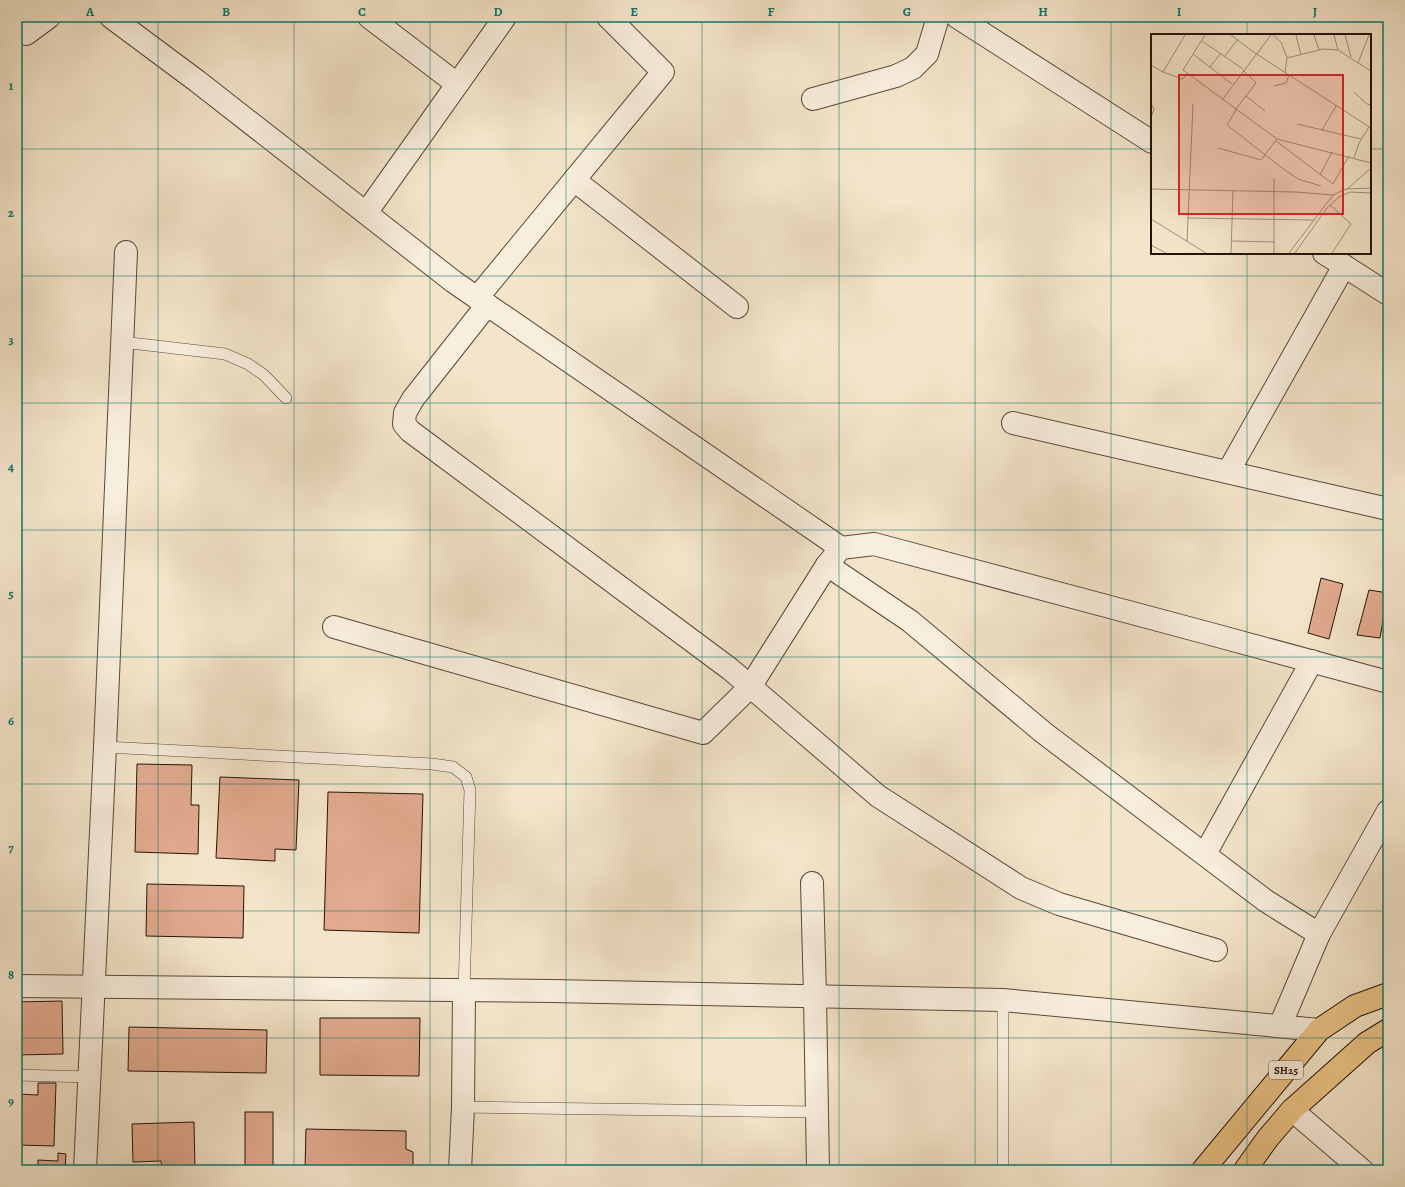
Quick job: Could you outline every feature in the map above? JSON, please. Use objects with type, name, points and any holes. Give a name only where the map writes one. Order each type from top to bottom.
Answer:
[{"type":"main road","name":"SH25","points":[[1203,1170],[1319,1030],[1355,1006],[1388,994]]},
{"type":"main road","name":"SH25","points":[[1245,1170],[1268,1138],[1292,1110],[1367,1043],[1388,1030]]},
{"type":"street","points":[[17,30],[26,34],[49,17]]},
{"type":"street","points":[[110,17],[197,81],[454,282],[841,548],[874,544],[1388,682]]},
{"type":"street","points":[[369,17],[457,84]]},
{"type":"street","points":[[366,213],[505,17]]},
{"type":"street","points":[[608,17],[663,72],[574,180],[482,302],[413,399],[405,413],[404,424],[410,431],[730,669],[878,796],[1022,888],[1059,904],[1216,950]]},
{"type":"street","points":[[813,99],[896,76],[913,68],[927,54],[938,17]]},
{"type":"street","points":[[957,17],[1151,141]]},
{"type":"street","points":[[574,180],[737,307]]},
{"type":"street","points":[[85,1170],[126,252]]},
{"type":"street","points":[[1326,254],[1388,294]]},
{"type":"street","points":[[1228,472],[1344,266]]},
{"type":"street","points":[[1013,423],[1388,509]]},
{"type":"street","points":[[334,627],[703,733],[750,687],[827,565],[841,548]]},
{"type":"street","points":[[827,565],[910,621],[1044,733],[1266,901],[1319,934]]},
{"type":"street","points":[[1205,854],[1312,661]]},
{"type":"street","points":[[1280,1026],[1319,934],[1388,811]]},
{"type":"street","points":[[812,883],[818,1170]]},
{"type":"street","points":[[17,986],[464,991],[1003,1000],[1319,1030]]},
{"type":"street","points":[[460,1170],[464,1107],[464,991]]},
{"type":"street","points":[[1292,1110],[1362,1170]]},
{"type":"lane","points":[[122,342],[225,354],[248,364],[264,375],[286,398]]},
{"type":"lane","points":[[105,748],[432,764],[453,767],[466,777],[470,790],[464,991]]},
{"type":"lane","points":[[1003,1000],[1003,1170]]},
{"type":"lane","points":[[17,1075],[89,1077]]},
{"type":"lane","points":[[464,1107],[817,1112]]},
{"type":"building","points":[[1321,578],[1343,584],[1329,639],[1308,633]]},
{"type":"building","points":[[1369,590],[1388,593],[1380,638],[1357,635]]},
{"type":"building","points":[[137,764],[192,765],[191,805],[199,805],[198,854],[135,852]]},
{"type":"building","points":[[220,777],[299,780],[296,850],[275,849],[275,861],[216,858]]},
{"type":"building","points":[[328,792],[423,794],[419,933],[324,930]]},
{"type":"building","points":[[147,884],[244,886],[243,938],[146,936]]},
{"type":"building","points":[[62,1001],[63,1054],[17,1055],[17,1002]]},
{"type":"building","points":[[320,1018],[420,1018],[419,1076],[320,1075]]},
{"type":"building","points":[[129,1027],[267,1030],[266,1073],[128,1071]]},
{"type":"building","points":[[38,1083],[56,1083],[54,1146],[17,1145],[17,1094],[38,1095]]},
{"type":"building","points":[[245,1112],[273,1112],[273,1170],[245,1170]]},
{"type":"building","points":[[194,1122],[195,1170],[162,1170],[161,1161],[133,1162],[132,1124]]},
{"type":"building","points":[[306,1129],[406,1131],[406,1149],[413,1152],[413,1170],[305,1170]]},
{"type":"building","points":[[58,1153],[66,1154],[65,1170],[38,1170],[38,1160],[58,1161]]}]
